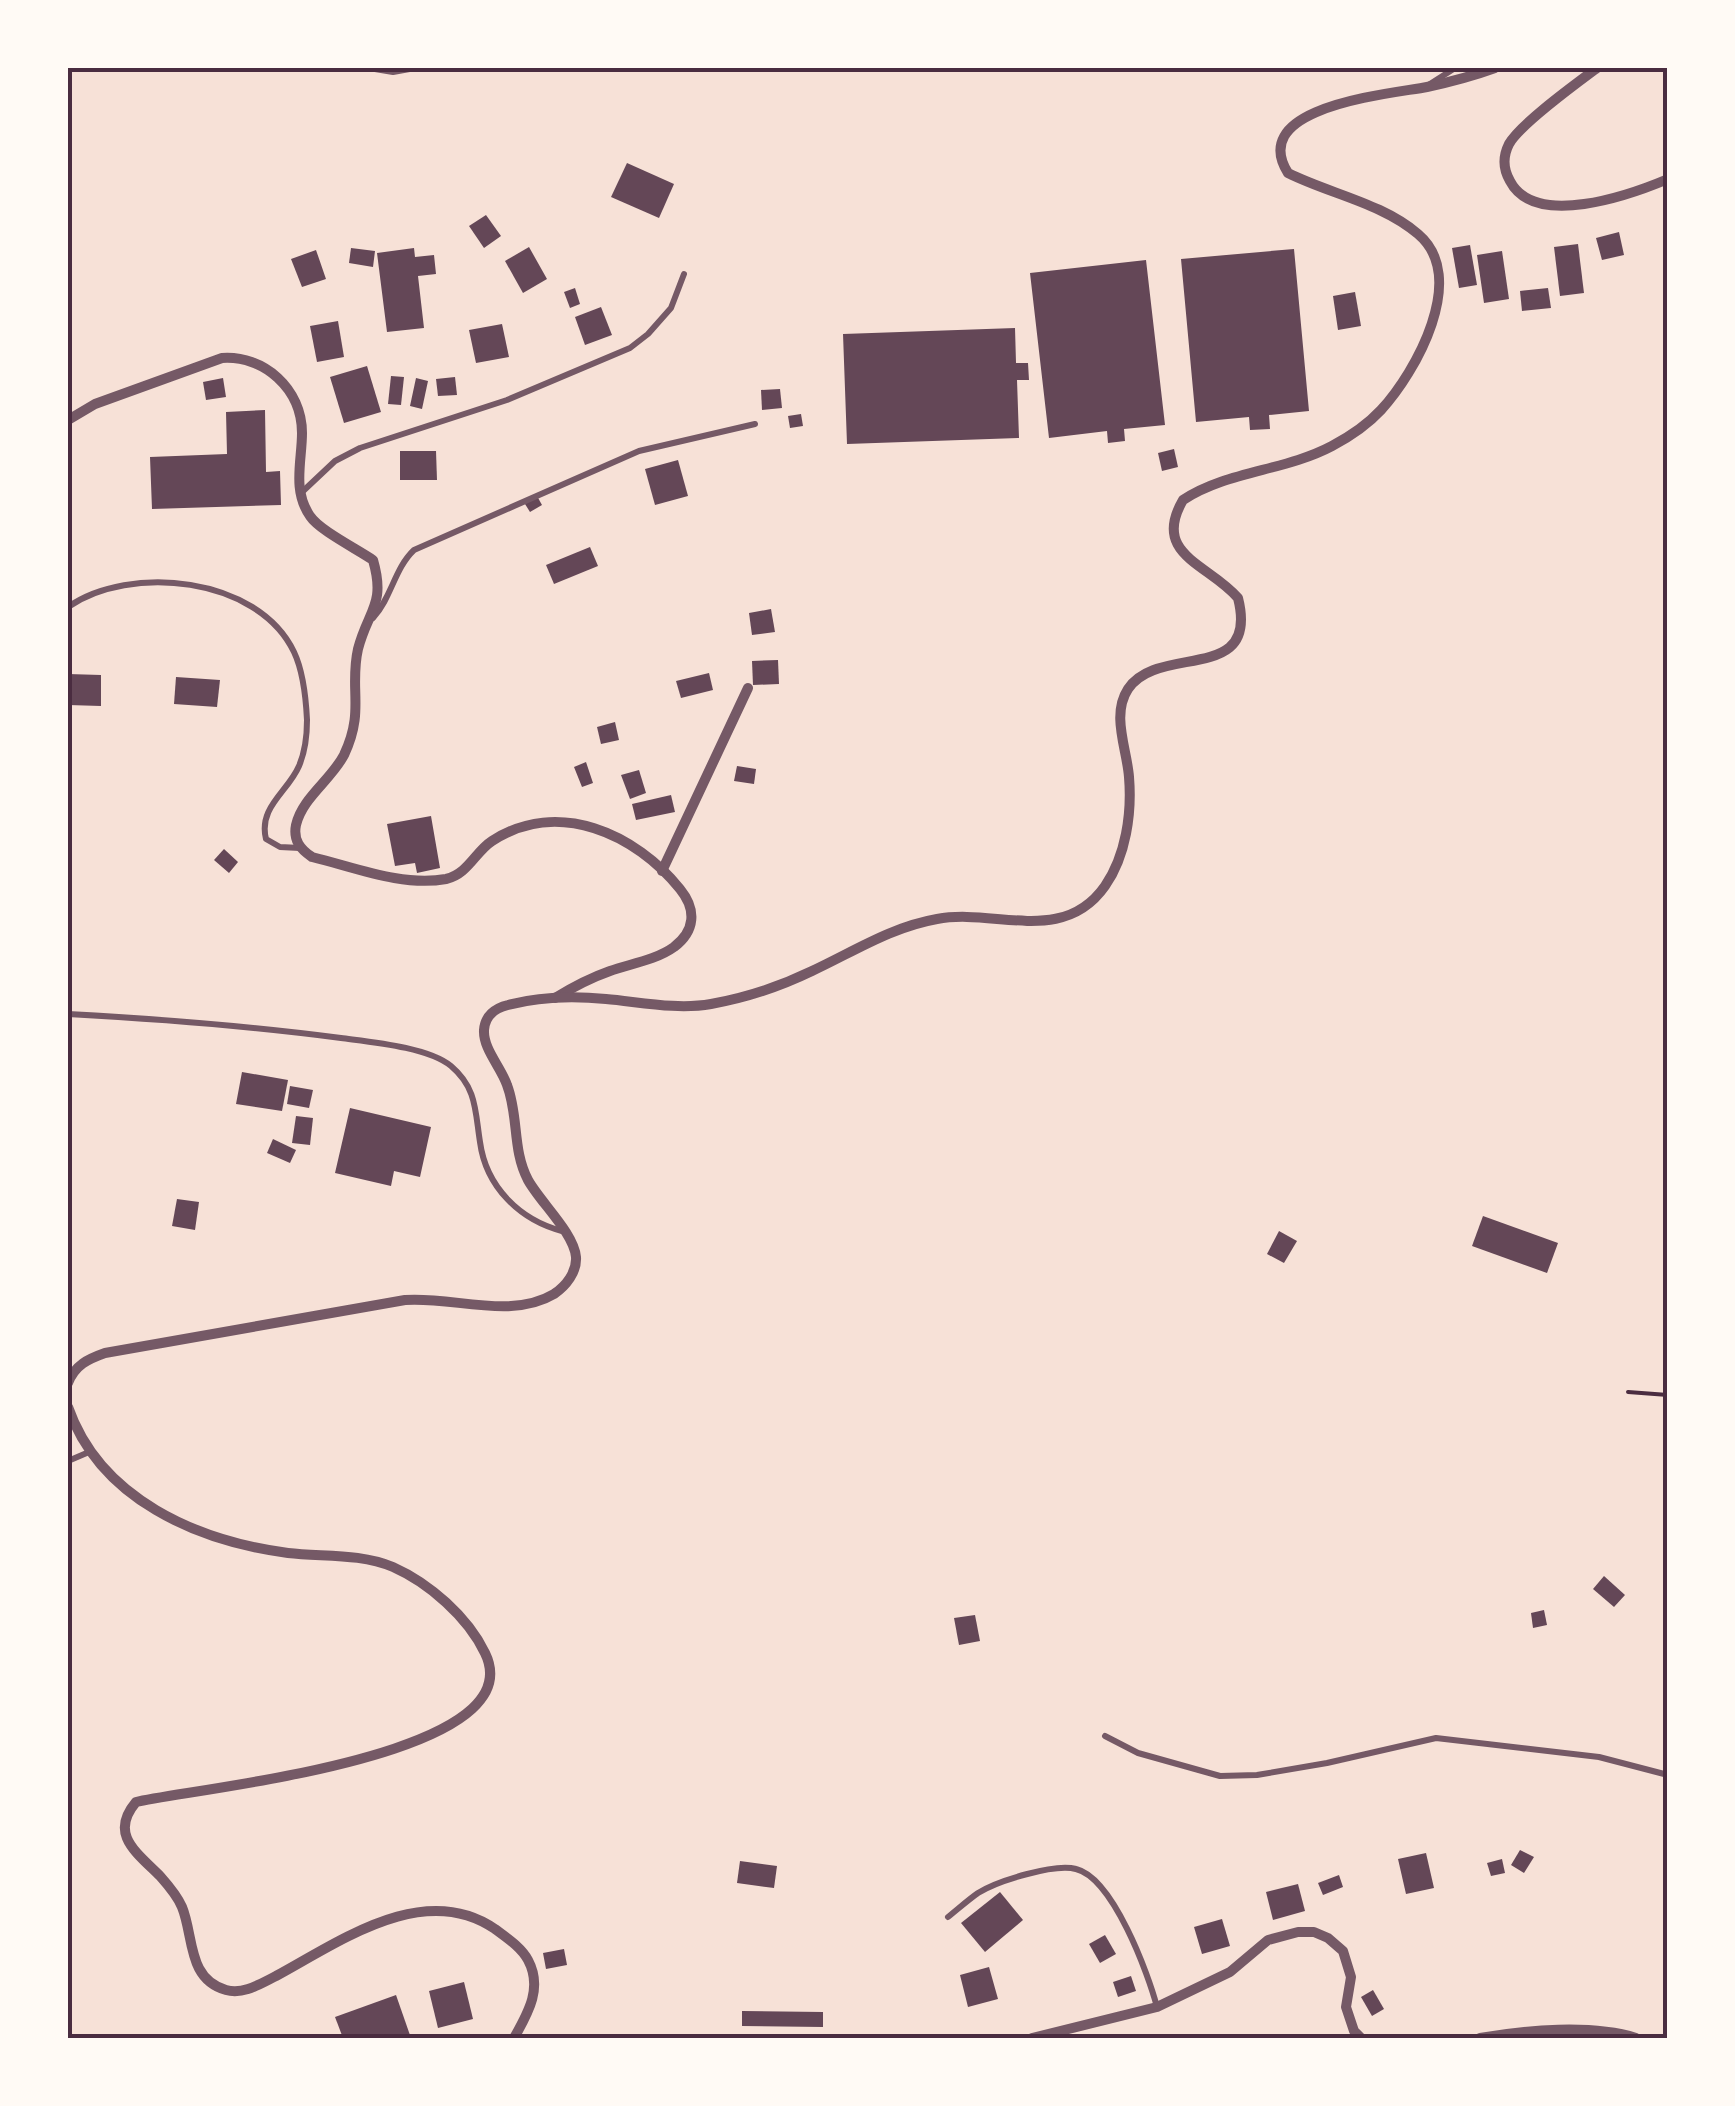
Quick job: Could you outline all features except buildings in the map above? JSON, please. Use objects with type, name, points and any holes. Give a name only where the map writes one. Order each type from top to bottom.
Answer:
[{"type":"street","points":[[68,1383],[73,1370],[105,1353],[405,1300],[508,1306],[549,1297],[564,1287],[576,1258],[572,1243],[527,1178],[520,1160],[511,1096],[484,1032],[486,1020],[504,1005],[554,998],[600,998],[688,1007],[712,1004],[796,978],[895,930],[916,924],[952,916],[1056,920],[1076,913],[1094,900],[1121,854],[1127,828],[1130,774],[1120,714],[1127,690],[1142,674],[1221,654],[1241,628],[1238,598],[1182,554],[1175,543],[1173,524],[1183,500],[1206,488],[1332,446],[1378,414],[1410,371],[1438,306],[1438,277],[1432,251],[1420,236],[1389,213],[1288,174],[1281,162],[1281,146],[1302,118],[1326,108],[1495,68]]},
{"type":"street","points":[[1598,68],[1510,141],[1504,168],[1515,190],[1525,199],[1553,206],[1598,202],[1668,179]]},
{"type":"street","points":[[68,420],[95,404],[222,358],[243,356],[276,377],[298,408],[302,432],[300,494],[310,516],[373,560],[379,581],[377,604],[358,648],[357,717],[353,733],[330,777],[297,820],[294,834],[300,848],[312,857],[399,880],[427,882],[452,878],[490,842],[549,821],[590,826],[620,837],[643,852],[689,902],[694,922],[671,950],[582,981],[554,998]]},
{"type":"street","points":[[662,871],[748,688]]},
{"type":"street","points":[[68,1407],[77,1434],[89,1452],[124,1490],[201,1533],[256,1548],[362,1559],[390,1566],[423,1583],[469,1630],[492,1666],[489,1688],[473,1710],[417,1741],[336,1765],[234,1787],[136,1802],[124,1816],[124,1833],[172,1888],[183,1908],[192,1954],[203,1974],[220,1988],[237,1992],[354,1933],[401,1914],[452,1912],[483,1921],[526,1956],[535,1977],[533,2002],[514,2038]]},
{"type":"street","points":[[1032,2038],[1157,2007],[1230,1972],[1268,1940],[1281,1934],[1314,1932],[1338,1944],[1349,1963],[1352,1977],[1346,2007],[1354,2031],[1361,2038]]},
{"type":"street","points":[[1480,2038],[1537,2031],[1612,2033],[1636,2038]]},
{"type":"lane","points":[[369,68],[394,72],[415,68]]},
{"type":"lane","points":[[1425,87],[1456,68]]},
{"type":"lane","points":[[300,494],[335,462],[360,448],[507,400],[630,348],[671,308],[684,274]]},
{"type":"lane","points":[[369,622],[388,602],[404,560],[414,550],[639,451],[755,424]]},
{"type":"lane","points":[[68,607],[84,596],[124,585],[198,585],[255,610],[278,630],[294,651],[307,722],[299,766],[268,809],[263,828],[266,839],[280,847],[300,848]]},
{"type":"lane","points":[[68,1014],[235,1024],[384,1044],[449,1064],[475,1098],[484,1160],[501,1192],[519,1212],[539,1225],[564,1231]]},
{"type":"lane","points":[[68,1461],[89,1452]]},
{"type":"lane","points":[[1105,1736],[1138,1753],[1191,1771],[1220,1776],[1256,1775],[1327,1763],[1436,1738],[1599,1757],[1668,1775]]},
{"type":"lane","points":[[948,1917],[980,1892],[1009,1880],[1076,1869],[1094,1880],[1122,1920],[1143,1961],[1157,2007]]},
{"type":"path","points":[[1628,1392],[1668,1394]]}]
